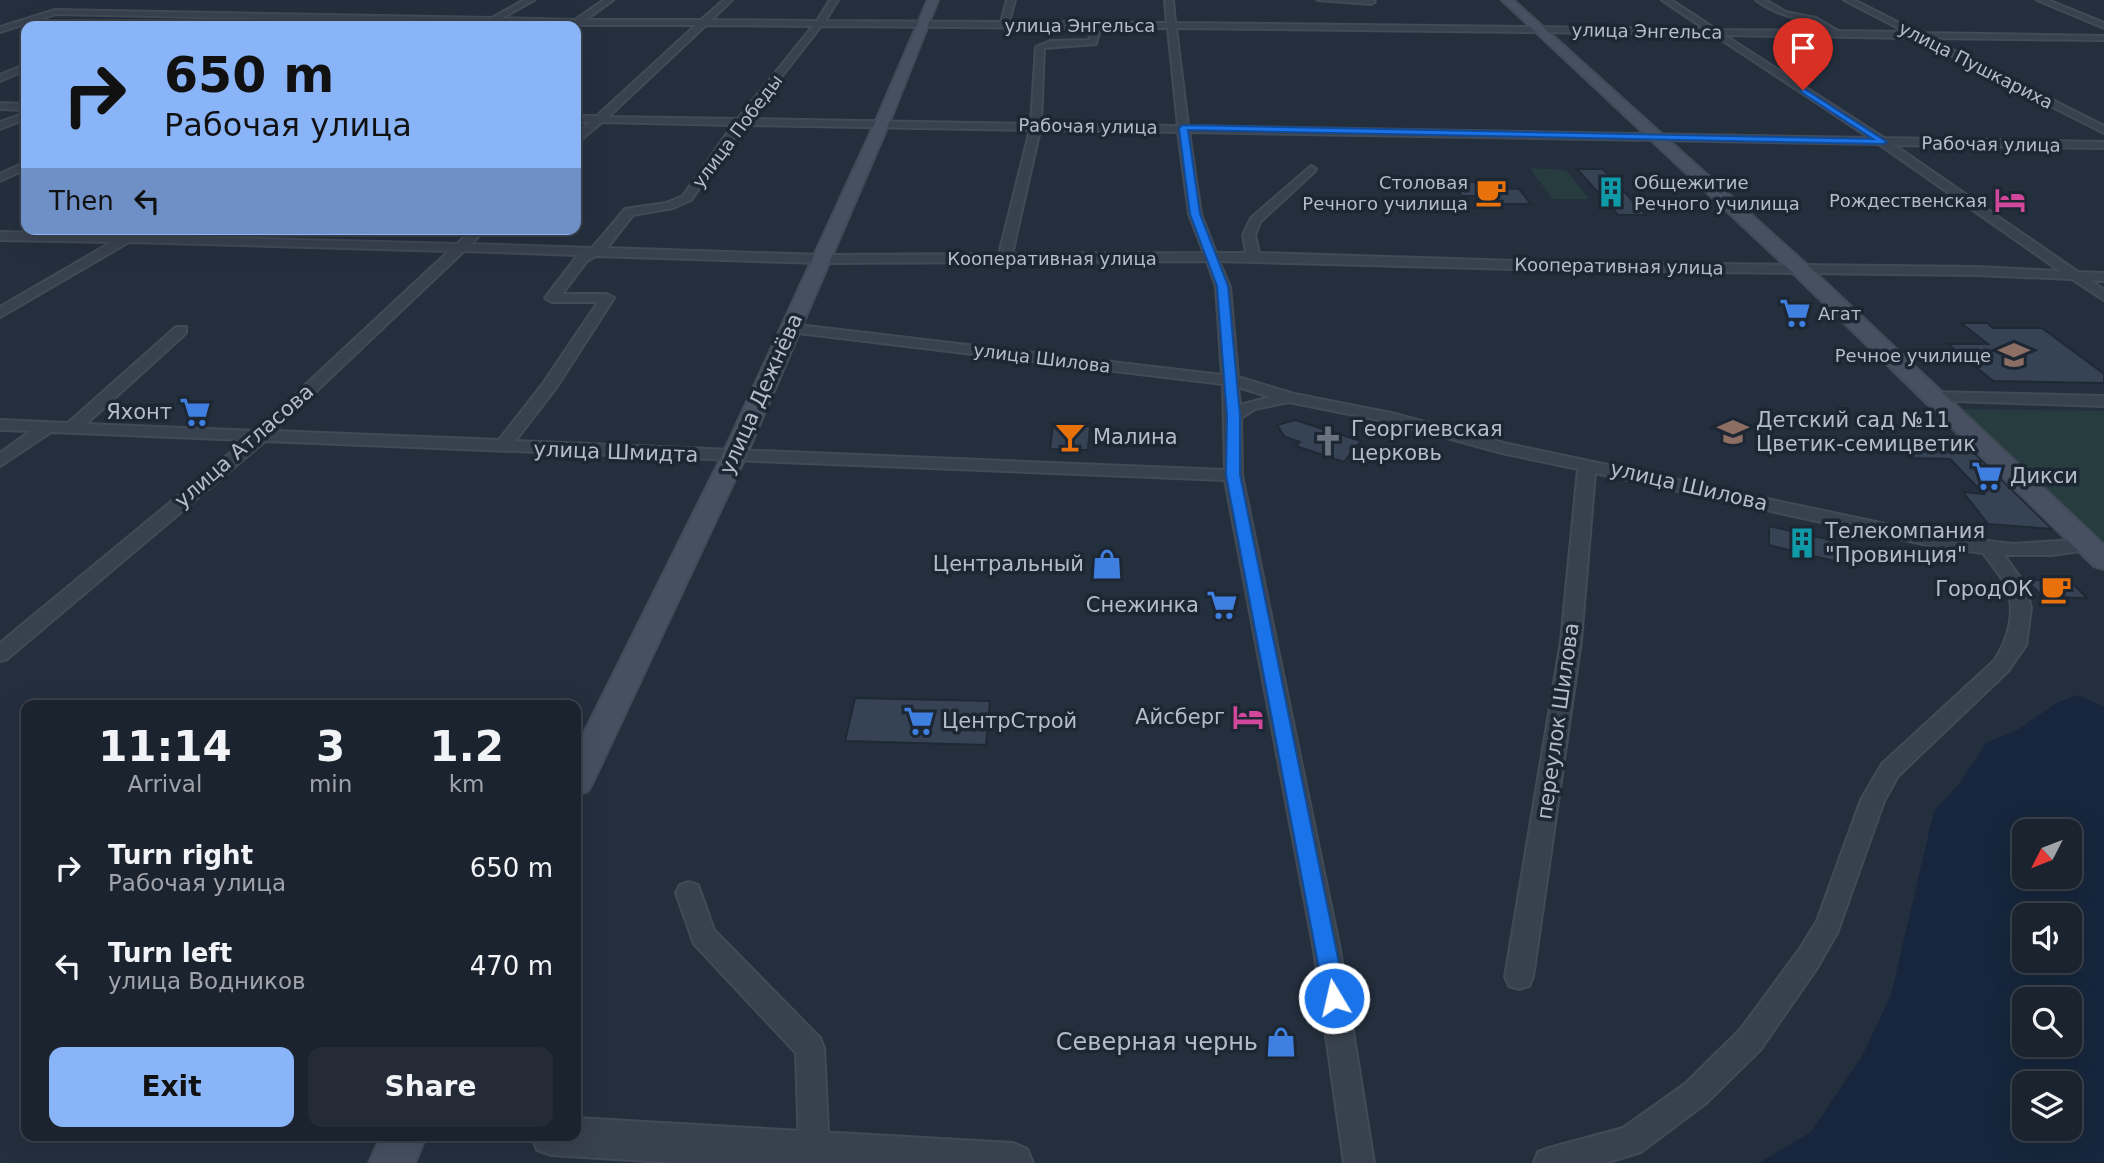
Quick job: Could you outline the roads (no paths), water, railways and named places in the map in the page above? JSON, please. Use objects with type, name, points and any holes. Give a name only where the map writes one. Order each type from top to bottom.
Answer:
[{"type":"main road","name":"улица Дежнёва","points":[[581,772],[734,456],[882,123],[933,0]]},
{"type":"main road","points":[[1507,0],[1654,138],[1800,269],[2104,560]]},
{"type":"main road","points":[[392,1163],[402,1141]]},
{"type":"street","points":[[492,20],[530,0]]},
{"type":"street","points":[[578,21],[609,0]]},
{"type":"street","points":[[581,136],[728,0]]},
{"type":"street","name":"улица Победы","points":[[502,447],[548,388],[607,298],[552,298],[583,258],[601,248],[629,212],[669,206],[687,198],[741,121],[820,22],[834,0]]},
{"type":"street","points":[[1004,25],[1011,0]]},
{"type":"street","points":[[1169,0],[1195,214],[1223,286],[1233,416],[1233,475],[1327,950],[1359,1163]]},
{"type":"street","points":[[1321,0],[1374,1],[1378,10]]},
{"type":"street","points":[[1667,0],[1883,142],[2104,296]]},
{"type":"street","points":[[1759,0],[1784,14],[1812,20],[1838,34]]},
{"type":"street","name":"улица Пушкариха","points":[[1848,0],[2104,130]]},
{"type":"street","points":[[2041,0],[2104,26]]},
{"type":"street","name":"улица Энгельса","points":[[28,21],[55,12],[512,21]]},
{"type":"street","points":[[144,21],[163,13]]},
{"type":"street","points":[[246,21],[260,15]]},
{"type":"street","points":[[328,21],[338,16]]},
{"type":"street","points":[[407,21],[413,18]]},
{"type":"street","points":[[1384,19],[1391,27]]},
{"type":"street","name":"улица Энгельса","points":[[581,24],[820,22],[1391,27],[2104,38]]},
{"type":"street","name":"улица Энгельса","points":[[0,30],[21,23]]},
{"type":"street","points":[[1005,257],[1036,126],[1040,47],[1093,42],[1096,25]]},
{"type":"street","points":[[0,78],[21,69]]},
{"type":"street","points":[[0,106],[21,107]]},
{"type":"street","points":[[0,126],[21,118]]},
{"type":"street","name":"Рабочая улица","points":[[581,119],[2104,145]]},
{"type":"street","points":[[0,178],[21,168]]},
{"type":"street","points":[[1253,257],[1250,234],[1255,221],[1311,169]]},
{"type":"street","points":[[0,235],[21,224]]},
{"type":"street","name":"Кооперативная улица","points":[[0,235],[821,259],[1253,257],[1549,266],[1977,271],[2104,277]]},
{"type":"street","points":[[0,313],[132,235]]},
{"type":"street","points":[[292,242],[302,235]]},
{"type":"street","name":"улица Атласова","points":[[0,654],[259,437],[474,235]]},
{"type":"street","name":"улица Шилова","points":[[790,328],[1230,380],[1291,398],[1391,418],[1502,448],[1587,464],[1901,534],[1990,549],[2046,550],[2090,545]]},
{"type":"street","points":[[72,428],[181,330]]},
{"type":"street","points":[[1931,397],[2104,401]]},
{"type":"street","name":"улица Шилова","points":[[1233,416],[1261,402],[1291,398]]},
{"type":"street","name":"улица Шмидта","points":[[0,425],[1233,475]]},
{"type":"street","points":[[0,460],[47,427]]},
{"type":"street","name":"переулок Шилова","points":[[1519,977],[1571,641],[1587,464]]},
{"type":"street","points":[[1549,1163],[1630,1141],[1695,1094],[1749,1040],[1808,959],[1828,925],[1873,800],[1890,770],[2001,666],[2016,645],[2021,608],[2016,586],[1990,549]]},
{"type":"street","points":[[689,893],[703,936],[810,1048],[814,1152]]},
{"type":"street","points":[[581,1138],[1013,1163]]},
{"type":"water","points":[[2079,695],[2104,707],[2104,1163],[1759,1163],[1811,1132],[1862,1056],[1891,995],[1934,811],[1959,784],[1987,742],[2016,731],[2058,702]]},
{"type":"place","name":"Столовая Речного училища","points":[[1491,192]]},
{"type":"place","name":"Общежитие Речного училища","points":[[1611,192]]},
{"type":"place","name":"Рождественская","points":[[2010,200]]},
{"type":"place","name":"Агат","points":[[1795,313]]},
{"type":"place","name":"Речное училище","points":[[2014,355]]},
{"type":"place","name":"Яхонт","points":[[195,412]]},
{"type":"place","name":"Детский сад №11 Цветик-семицветик","points":[[1733,432]]},
{"type":"place","name":"Малина","points":[[1070,437]]},
{"type":"place","name":"Георгиевская церковь","points":[[1328,441]]},
{"type":"place","name":"Дикси","points":[[1987,476]]},
{"type":"place","name":"Телекомпания \"Провинция\"","points":[[1802,543]]},
{"type":"place","name":"Центральный","points":[[1107,564]]},
{"type":"place","name":"ГородОК","points":[[2056,589]]},
{"type":"place","name":"Снежинка","points":[[1222,605]]},
{"type":"place","name":"Айсберг","points":[[1248,717]]},
{"type":"place","name":"ЦентрСтрой","points":[[919,721]]},
{"type":"place","name":"Северная чернь","points":[[1281,1042]]}]
